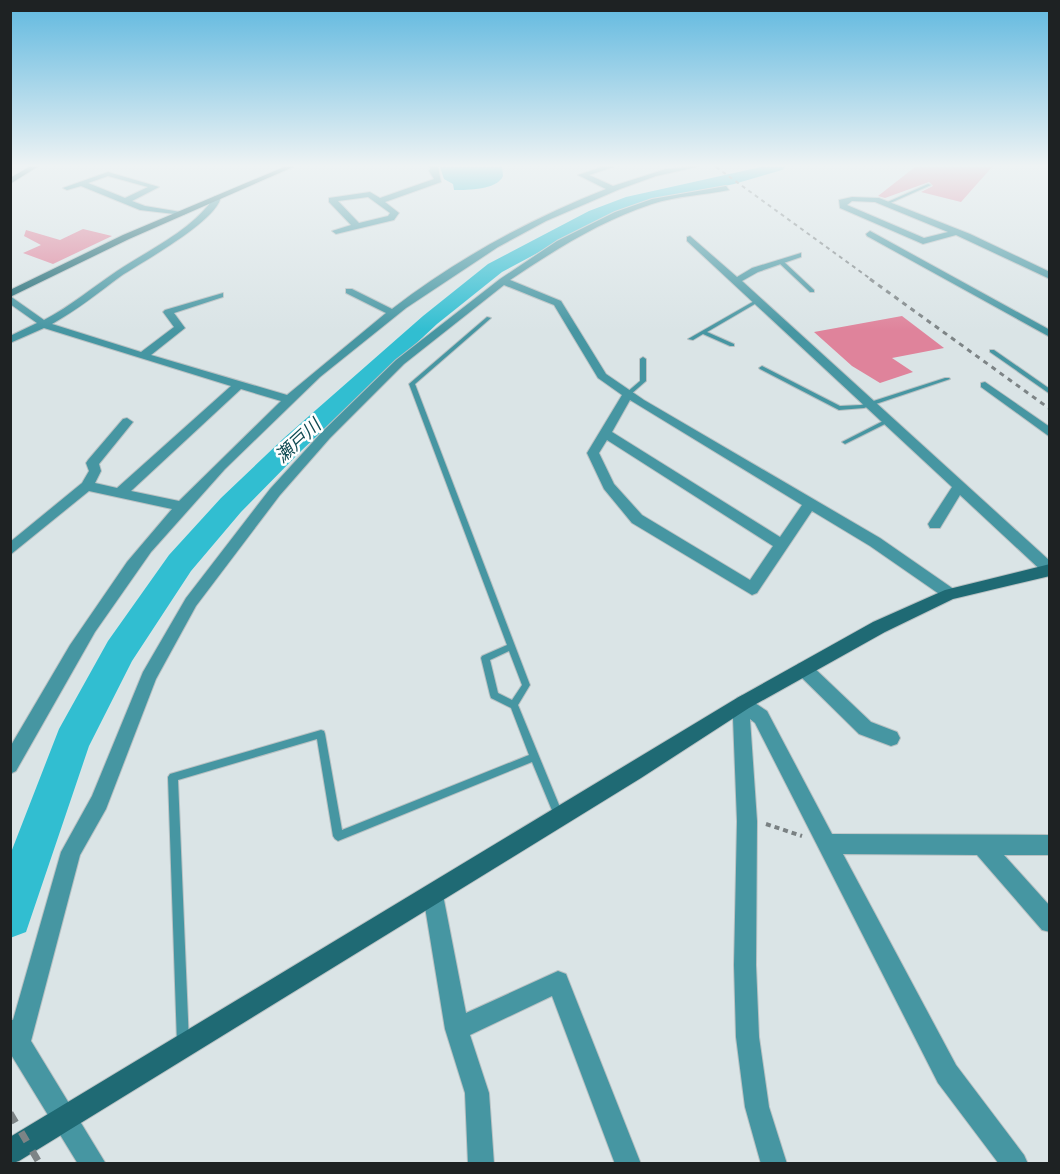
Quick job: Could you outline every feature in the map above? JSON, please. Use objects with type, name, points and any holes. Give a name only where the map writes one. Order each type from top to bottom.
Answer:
[{"type":"street","points":[[10,294],[162,222]]},
{"type":"street","points":[[10,340],[44,324],[104,288],[118,274],[196,222]]},
{"type":"street","points":[[353,222],[357,226]]},
{"type":"street","points":[[336,231],[375,222]]},
{"type":"street","points":[[10,765],[77,645],[119,583],[182,506],[287,399],[391,312],[515,232],[538,222]]},
{"type":"street","points":[[93,1164],[15,1035],[71,852],[99,802],[149,677],[191,602],[275,492],[326,435],[400,363],[502,281],[560,243],[602,222]]},
{"type":"street","points":[[875,222],[923,241],[956,232]]},
{"type":"street","points":[[930,222],[1050,276]]},
{"type":"street","points":[[870,234],[1050,334]]},
{"type":"street","points":[[690,239],[1050,570]]},
{"type":"street","points":[[736,281],[755,270],[798,255]]},
{"type":"street","points":[[502,281],[558,303],[602,376],[628,394],[875,542],[950,594]]},
{"type":"street","points":[[349,291],[391,312]]},
{"type":"street","points":[[142,356],[180,328],[168,312],[220,295]]},
{"type":"street","points":[[10,300],[44,324],[287,399]]},
{"type":"street","points":[[120,493],[238,385]]},
{"type":"street","points":[[985,385],[1050,433]]},
{"type":"street","points":[[628,394],[593,453],[609,486],[637,519],[752,590],[810,503]]},
{"type":"street","points":[[10,550],[87,486],[95,471],[92,463],[127,422]]},
{"type":"street","points":[[605,433],[782,544]]},
{"type":"street","points":[[87,486],[182,506]]},
{"type":"street","points":[[935,524],[959,486]]},
{"type":"street","points":[[10,1152],[559,818],[743,703],[888,623],[950,594],[1050,570]]},
{"type":"street","points":[[804,669],[865,728],[891,738]]},
{"type":"street","points":[[743,703],[740,729],[747,818],[745,872],[748,1050],[758,1108],[774,1164]]},
{"type":"street","points":[[743,703],[760,717],[947,1074],[1015,1164]]},
{"type":"street","points":[[826,844],[1050,844]]},
{"type":"street","points":[[981,844],[1050,922]]},
{"type":"street","points":[[433,895],[457,1029],[477,1093],[481,1164]]},
{"type":"street","points":[[457,1029],[558,982],[628,1164]]},
{"type":"lane","points":[[780,261],[812,291]]},
{"type":"lane","points":[[691,339],[758,301]]},
{"type":"lane","points":[[489,318],[412,384],[526,686],[514,705]]},
{"type":"lane","points":[[703,332],[732,345]]},
{"type":"lane","points":[[992,351],[1050,392]]},
{"type":"lane","points":[[628,394],[643,381],[643,358]]},
{"type":"lane","points":[[762,368],[839,408],[862,407],[947,379]]},
{"type":"lane","points":[[845,442],[889,420]]},
{"type":"lane","points":[[511,646],[485,658],[494,695],[514,705],[559,818]]},
{"type":"lane","points":[[183,1048],[173,777],[321,734],[338,836],[534,758]]},
{"type":"path","points":[[747,818],[826,844]]},
{"type":"building","points":[[83,229],[112,236],[53,264],[23,253],[41,245],[24,236],[26,230],[60,240]]},
{"type":"building","points":[[902,316],[944,348],[892,358],[913,372],[880,383],[852,366],[814,332]]},
{"type":"waterway","name":"瀬戸川","points":[[10,916],[72,741],[120,651],[180,563],[231,505],[293,444],[430,320],[495,268],[583,222]]},
{"type":"railway","points":[[792,222],[872,280]]},
{"type":"railway","points":[[870,279],[1050,409]]},
{"type":"railway","points":[[10,1113],[40,1164]]}]
